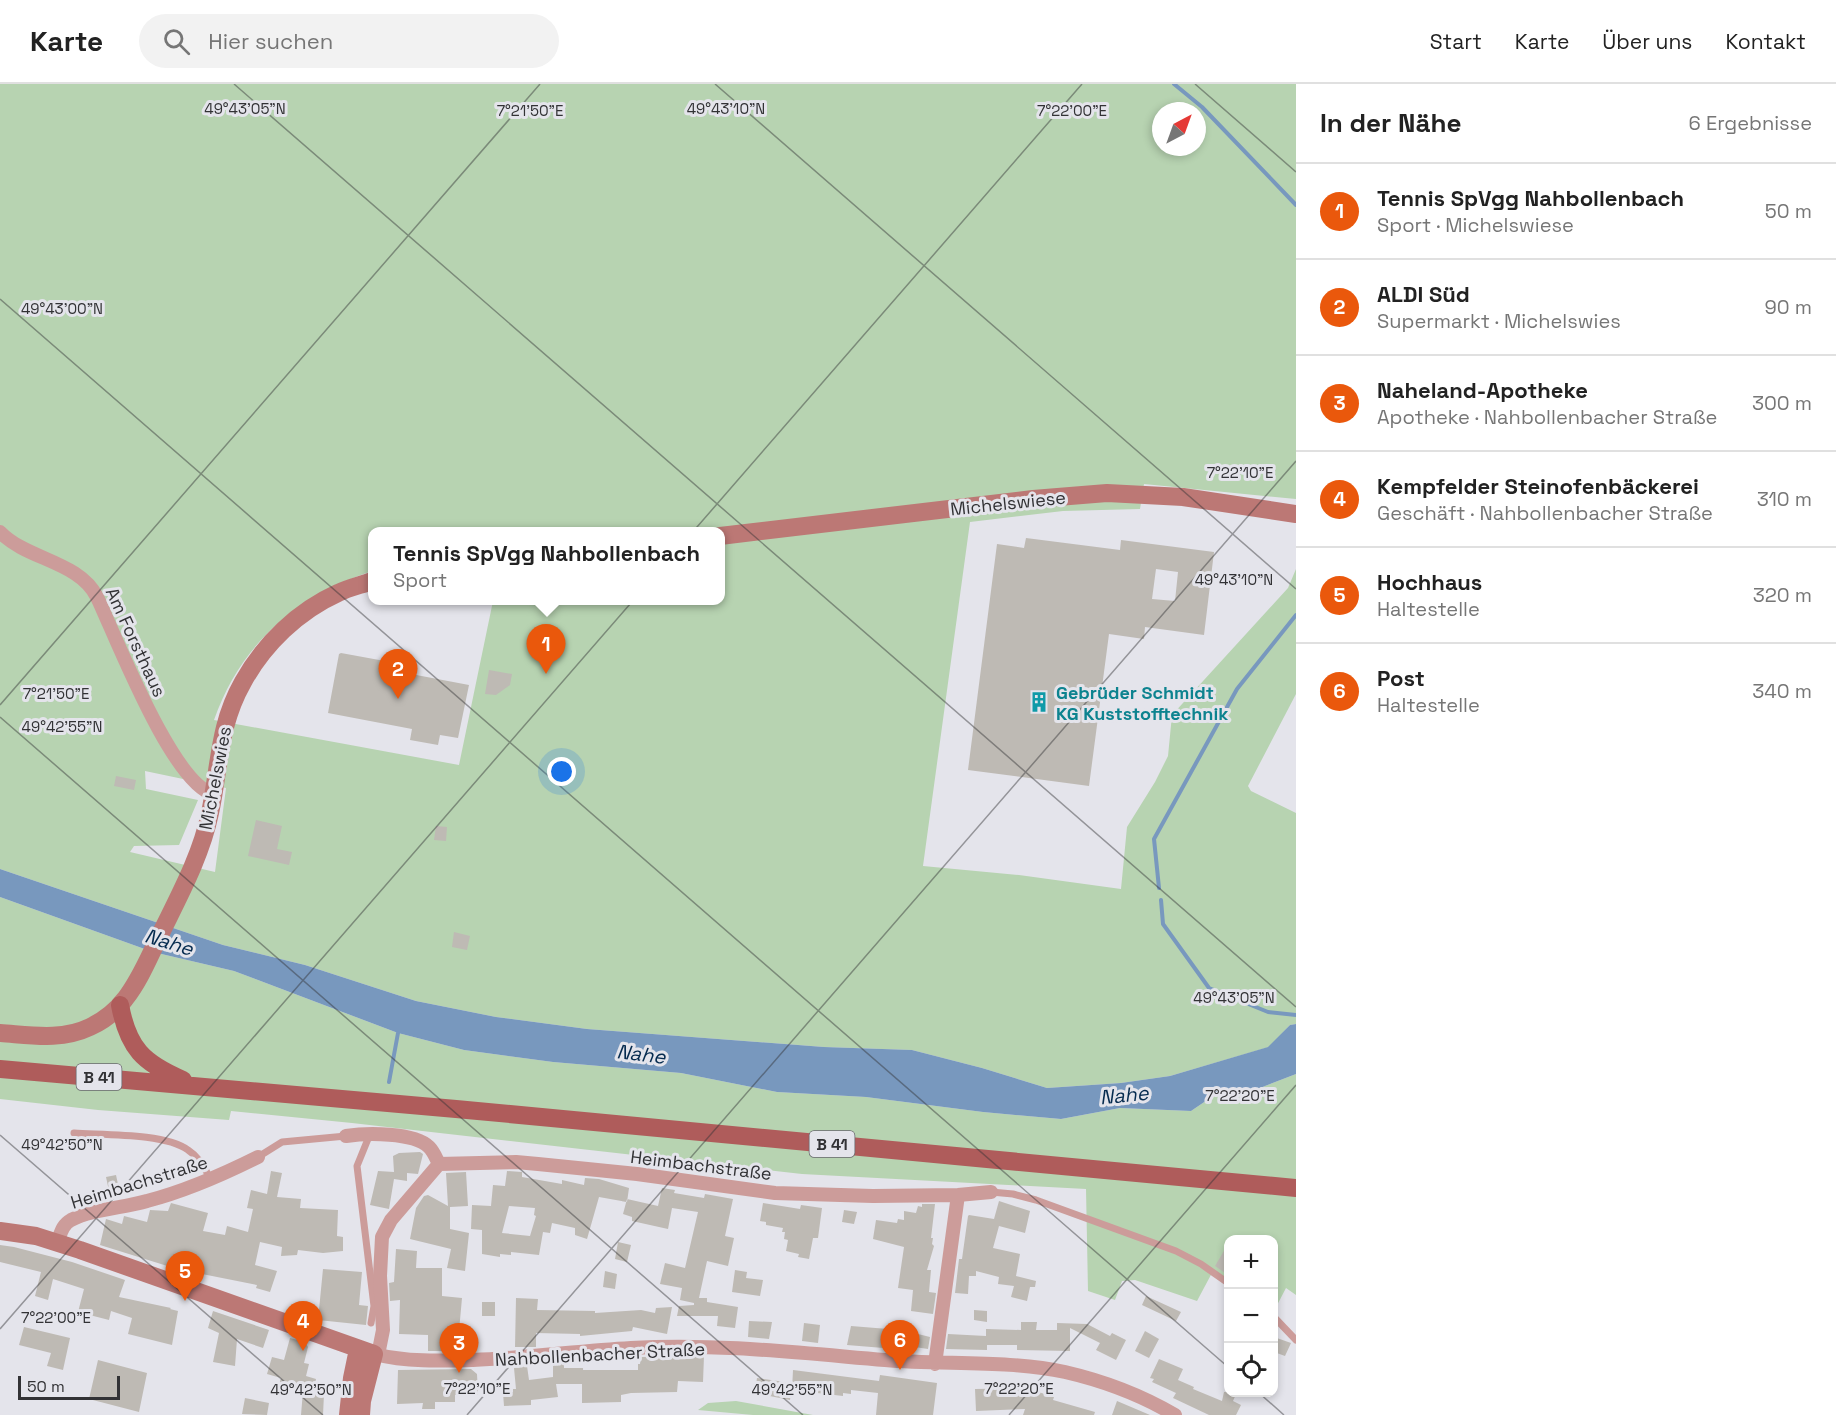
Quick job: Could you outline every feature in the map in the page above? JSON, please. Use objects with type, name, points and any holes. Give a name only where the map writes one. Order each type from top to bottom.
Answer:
[{"type":"main road","points":[[120,1005],[128,1036],[139,1053],[156,1067],[198,1087]]},
{"type":"main road","name":"B 41","points":[[0,1069],[1296,1188]]},
{"type":"street","name":"Michelswiese","points":[[725,535],[1033,499],[1107,493],[1183,497],[1296,514]]},
{"type":"street","name":"Am Forsthaus","points":[[0,532],[16,546],[62,567],[88,584],[96,595],[131,674],[157,725],[194,782],[204,791],[213,794]]},
{"type":"street","name":"Michelswies","points":[[0,1032],[39,1036],[69,1034],[93,1026],[120,1005],[135,984],[183,889],[206,831],[224,726],[242,682],[257,660],[293,621],[338,592],[368,582]]},
{"type":"street","name":"Heimbachstraße","points":[[346,1136],[370,1134],[413,1138],[434,1152],[439,1164],[516,1162],[637,1174],[775,1193],[958,1196],[991,1192]]},
{"type":"street","name":"Heimbachstraße","points":[[57,1242],[62,1228],[72,1217],[147,1201],[224,1174],[258,1157]]},
{"type":"street","points":[[348,1415],[352,1378],[383,1330],[380,1276],[382,1237],[395,1215],[439,1164]]},
{"type":"street","points":[[935,1364],[958,1196]]},
{"type":"street","name":"Nahbollenbacher Straße","points":[[0,1231],[36,1236],[57,1242],[370,1352],[408,1360],[534,1357],[632,1348],[684,1346],[935,1364],[1020,1367],[1064,1372],[1129,1392],[1175,1415]]},
{"type":"street","points":[[362,1415],[370,1352]]},
{"type":"lane","points":[[74,1132],[170,1142],[186,1148],[197,1157],[210,1179]]},
{"type":"lane","points":[[370,1134],[357,1166],[374,1306],[371,1323]]},
{"type":"lane","name":"Heimbachstraße","points":[[258,1157],[282,1142],[346,1136]]},
{"type":"lane","name":"Heimbachstraße","points":[[991,1192],[1013,1194],[1036,1200],[1176,1251],[1201,1264],[1224,1280]]},
{"type":"lane","points":[[1278,1321],[1296,1340]]},
{"type":"green space","points":[[0,84],[1296,84],[1296,499],[1144,484],[1140,509],[1063,511],[970,522],[923,866],[1019,875],[1121,889],[1127,827],[1168,756],[1172,715],[1288,588],[1296,569],[1296,694],[1248,786],[1251,791],[1296,813],[1296,1024],[1290,1025],[1269,1047],[1170,1076],[1121,1083],[1047,1088],[912,1050],[824,1047],[587,1029],[496,1017],[416,1001],[305,965],[223,945],[0,869]],"holes":[[[368,527],[725,527],[725,605],[492,605],[459,765],[214,720],[239,668],[275,626],[319,594],[368,573]],[[145,771],[226,788],[215,872],[130,852],[134,846],[179,845],[198,800],[146,789]]]},
{"type":"green space","points":[[0,897],[153,952],[234,971],[398,1033],[464,1050],[553,1062],[681,1073],[777,1092],[866,1097],[1061,1119],[1120,1108],[1191,1111],[1222,1090],[1260,1088],[1296,1074],[1296,1295],[1286,1288],[1278,1303],[1278,1235],[1224,1235],[1224,1278],[1213,1271],[1197,1301],[1135,1280],[1122,1281],[1115,1300],[1088,1291],[1086,1189],[802,1174],[231,1111],[229,1120],[98,1110],[0,1099]]},
{"type":"green space","points":[[736,1401],[813,1415],[753,1415],[698,1410],[708,1403]]},
{"type":"water","name":"Nahe","points":[[0,869],[223,945],[305,965],[416,1001],[496,1017],[587,1029],[824,1047],[912,1050],[1047,1088],[1121,1083],[1170,1076],[1268,1047],[1290,1025],[1296,1024],[1296,1074],[1260,1088],[1222,1090],[1191,1111],[1120,1108],[1061,1119],[866,1097],[777,1092],[681,1073],[553,1062],[464,1050],[398,1033],[234,971],[153,952],[0,897]]},
{"type":"building","name":"Gebrüder Schmidt KG Kuststofftechnik","points":[[1026,538],[1120,550],[1121,540],[1214,552],[1204,635],[1145,627],[1144,639],[1109,634],[1089,786],[968,770],[997,544],[1024,548]],"holes":[[[1156,569],[1178,572],[1175,601],[1152,599]]]},
{"type":"building","points":[[341,653],[412,666],[411,674],[469,685],[458,738],[440,735],[438,745],[410,740],[412,729],[328,713]]},
{"type":"building","points":[[489,670],[512,674],[510,685],[496,695],[485,694]]},
{"type":"building","points":[[116,776],[136,780],[134,790],[114,786]]},
{"type":"building","points":[[256,820],[282,826],[277,849],[292,852],[289,865],[248,856]]},
{"type":"building","points":[[436,826],[447,827],[446,841],[434,840]]},
{"type":"building","points":[[454,932],[470,936],[467,950],[452,947]]},
{"type":"building","points":[[420,1152],[423,1154],[418,1174],[407,1173],[407,1181],[394,1179],[389,1209],[370,1205],[378,1171],[394,1172],[393,1156],[399,1153]]},
{"type":"building","points":[[271,1171],[282,1173],[277,1197],[301,1199],[300,1208],[338,1210],[337,1236],[343,1237],[343,1251],[323,1253],[298,1250],[297,1255],[281,1256],[282,1247],[260,1242],[255,1265],[277,1271],[270,1292],[256,1288],[257,1285],[177,1269],[100,1245],[106,1219],[122,1224],[124,1216],[147,1222],[150,1210],[168,1211],[171,1203],[208,1213],[203,1231],[225,1235],[227,1226],[248,1232],[253,1209],[247,1208],[251,1190],[267,1194]]},
{"type":"building","points":[[507,1171],[522,1172],[522,1177],[562,1184],[562,1180],[584,1185],[585,1178],[599,1179],[629,1188],[627,1202],[599,1197],[587,1239],[575,1235],[575,1228],[552,1223],[550,1233],[543,1232],[539,1255],[511,1252],[511,1255],[500,1254],[500,1257],[482,1254],[482,1230],[471,1229],[472,1205],[491,1206],[493,1185],[505,1186]],"holes":[[[509,1206],[535,1208],[534,1215],[536,1216],[530,1236],[502,1233]]]},
{"type":"building","points":[[466,1172],[468,1206],[450,1207],[450,1229],[469,1233],[465,1271],[447,1268],[451,1249],[410,1239],[416,1208],[424,1196],[428,1195],[448,1206],[446,1173]]},
{"type":"building","points":[[116,1175],[119,1189],[109,1191],[106,1177]]},
{"type":"building","points":[[662,1188],[675,1190],[674,1193],[704,1198],[705,1194],[733,1199],[725,1236],[734,1238],[728,1266],[707,1261],[699,1298],[707,1298],[707,1302],[738,1307],[735,1328],[717,1326],[718,1316],[677,1316],[679,1306],[694,1305],[694,1303],[680,1300],[682,1288],[660,1284],[665,1263],[685,1268],[698,1212],[672,1208],[668,1229],[632,1221],[632,1217],[623,1214],[627,1199],[658,1206]]},
{"type":"building","points":[[999,1201],[1030,1211],[1025,1233],[999,1226],[993,1248],[1020,1254],[1016,1276],[1036,1281],[1035,1287],[1030,1287],[1027,1301],[1011,1297],[1014,1286],[998,1284],[999,1277],[976,1271],[976,1276],[969,1276],[968,1294],[955,1293],[968,1216],[994,1219]]},
{"type":"building","points":[[763,1203],[800,1209],[801,1205],[822,1208],[818,1238],[813,1238],[809,1259],[786,1251],[788,1240],[784,1239],[783,1228],[766,1225],[766,1222],[760,1221]]},
{"type":"building","points":[[922,1204],[935,1204],[931,1238],[933,1238],[934,1246],[927,1270],[931,1270],[929,1292],[936,1293],[933,1314],[911,1311],[913,1290],[898,1288],[904,1247],[873,1239],[876,1220],[897,1223],[898,1219],[904,1220],[904,1211],[916,1213],[918,1206],[922,1207]]},
{"type":"building","points":[[844,1210],[857,1212],[854,1224],[842,1222]]},
{"type":"building","points":[[618,1242],[631,1245],[627,1262],[615,1259]]},
{"type":"building","points":[[0,1245],[72,1262],[125,1280],[119,1297],[178,1311],[172,1345],[128,1334],[132,1318],[111,1311],[109,1320],[78,1312],[84,1289],[53,1279],[48,1300],[35,1296],[41,1272],[0,1262]]},
{"type":"building","points":[[396,1249],[417,1251],[416,1268],[442,1268],[442,1296],[462,1298],[459,1331],[473,1331],[473,1351],[428,1351],[428,1335],[399,1334],[400,1300],[390,1301],[389,1283],[394,1282]]},
{"type":"building","points":[[1224,1251],[1224,1272],[1215,1266]]},
{"type":"building","points":[[323,1269],[362,1272],[359,1305],[368,1306],[366,1325],[318,1320]]},
{"type":"building","points":[[735,1270],[747,1272],[746,1278],[763,1280],[760,1296],[732,1292]]},
{"type":"building","points":[[605,1271],[617,1274],[615,1289],[603,1287]]},
{"type":"building","points":[[1146,1296],[1181,1312],[1176,1321],[1142,1305]]},
{"type":"building","points":[[516,1298],[538,1299],[537,1310],[595,1311],[595,1313],[641,1310],[655,1313],[656,1308],[672,1307],[667,1334],[633,1327],[632,1331],[580,1336],[580,1334],[536,1333],[536,1347],[515,1347]]},
{"type":"building","points":[[482,1302],[495,1302],[495,1316],[482,1316]]},
{"type":"building","points":[[974,1310],[987,1311],[987,1322],[974,1320]]},
{"type":"building","points":[[213,1311],[269,1330],[263,1348],[237,1339],[235,1366],[213,1362],[219,1333],[208,1328]]},
{"type":"building","points":[[749,1321],[772,1322],[769,1339],[748,1337]]},
{"type":"building","points":[[1021,1322],[1037,1322],[1036,1330],[1057,1330],[1057,1323],[1087,1324],[1110,1336],[1112,1333],[1126,1340],[1116,1360],[1096,1350],[1100,1343],[1070,1328],[1070,1351],[1017,1350],[1017,1345],[987,1345],[987,1350],[946,1349],[948,1334],[986,1336],[986,1329],[1021,1330]]},
{"type":"building","points":[[804,1323],[820,1325],[818,1343],[802,1341]]},
{"type":"building","points":[[851,1326],[910,1332],[930,1337],[928,1349],[908,1346],[908,1350],[847,1345]]},
{"type":"building","points":[[24,1327],[70,1338],[63,1370],[47,1366],[51,1353],[19,1345]]},
{"type":"building","points":[[1145,1331],[1159,1339],[1149,1358],[1135,1351]]},
{"type":"building","points":[[290,1338],[305,1342],[308,1347],[304,1363],[309,1364],[306,1376],[316,1379],[313,1393],[324,1394],[323,1415],[301,1415],[303,1391],[279,1385],[281,1378],[267,1374],[272,1357],[284,1360]]},
{"type":"building","points":[[1278,1338],[1291,1343],[1285,1356],[1278,1353]]},
{"type":"building","points":[[704,1356],[703,1382],[678,1381],[677,1392],[631,1393],[621,1395],[621,1402],[582,1403],[582,1384],[556,1384],[558,1397],[531,1400],[531,1405],[504,1406],[503,1393],[513,1392],[513,1389],[516,1389],[514,1368],[527,1366],[529,1380],[553,1377],[553,1364],[564,1362],[564,1368],[638,1370],[641,1357]]},
{"type":"building","points":[[1159,1359],[1183,1369],[1178,1380],[1194,1387],[1193,1389],[1222,1401],[1224,1392],[1224,1397],[1235,1397],[1233,1401],[1241,1405],[1236,1415],[1209,1415],[1173,1398],[1176,1393],[1152,1382],[1154,1379],[1150,1378]]},
{"type":"building","points":[[98,1360],[147,1373],[139,1412],[89,1399]]},
{"type":"building","points":[[471,1369],[477,1374],[478,1395],[455,1395],[455,1402],[435,1402],[435,1409],[422,1409],[423,1403],[397,1404],[398,1370]]},
{"type":"building","points":[[793,1370],[879,1381],[880,1375],[937,1383],[933,1415],[876,1415],[878,1393],[851,1390],[851,1394],[843,1393],[843,1396],[792,1390]]},
{"type":"building","points":[[757,1378],[792,1383],[790,1400],[755,1393]]},
{"type":"building","points":[[1026,1388],[1054,1397],[1053,1400],[1095,1412],[1094,1415],[1023,1415],[1025,1409],[976,1411],[975,1389]]},
{"type":"building","points":[[245,1398],[269,1403],[267,1415],[242,1414]]},
{"type":"building","points":[[1117,1401],[1150,1415],[1112,1415]]},
{"type":"waterway","points":[[1174,84],[1202,107],[1296,205]]},
{"type":"waterway","points":[[1159,888],[1154,839],[1237,689],[1296,615]]},
{"type":"waterway","points":[[1161,900],[1163,924],[1209,988],[1268,1012],[1296,1015]]},
{"type":"waterway","points":[[389,1082],[398,1033]]},
{"type":"place","name":"Tennis SpVgg Nahbollenbach","points":[[546,674]]},
{"type":"place","name":"ALDI Süd","points":[[398,699]]},
{"type":"place","name":"Gebrüder Schmidt KG Kuststofftechnik","points":[[1039,702]]},
{"type":"place","name":"Hochhaus","points":[[185,1301]]},
{"type":"place","name":"Kempfelder Steinofenbäckerei","points":[[303,1351]]},
{"type":"place","name":"Post","points":[[900,1370]]},
{"type":"place","name":"Naheland-Apotheke","points":[[459,1373]]}]
